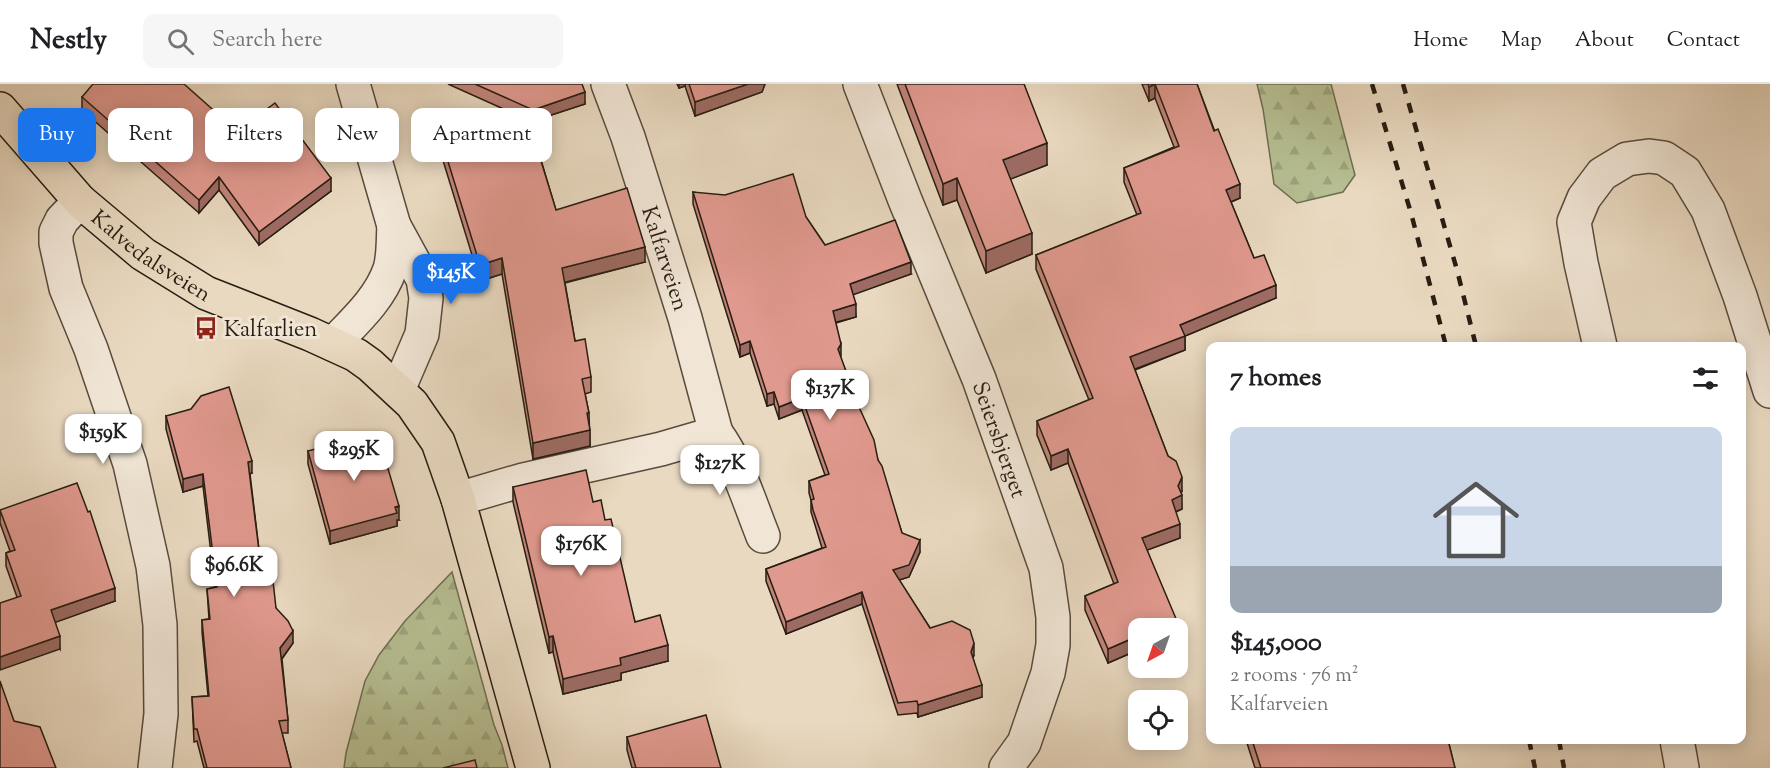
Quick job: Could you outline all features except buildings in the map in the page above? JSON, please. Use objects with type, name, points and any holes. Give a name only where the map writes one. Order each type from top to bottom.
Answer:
[{"type":"main road","name":"Kalvedalsveien","points":[[0,109],[80,201],[143,254],[206,293],[310,334],[356,355],[398,390]]},
{"type":"main road","points":[[398,390],[412,404],[438,442],[458,499],[533,768]]},
{"type":"street","points":[[353,84],[394,226],[423,279],[426,298],[422,334],[398,390]]},
{"type":"street","name":"Kalfarveien","points":[[608,84],[628,137],[686,318],[716,434],[734,462],[764,536]]},
{"type":"street","name":"Seiersbjerget","points":[[860,84],[905,200],[984,390],[1047,568],[1053,617],[1053,645],[1048,673],[1024,743],[1006,768]]},
{"type":"street","points":[[1599,342],[1574,222],[1584,198],[1602,174],[1627,159],[1649,156],[1664,158],[1685,172],[1708,210],[1740,296],[1770,391]]},
{"type":"street","points":[[80,201],[62,220],[56,232],[56,243],[66,288],[130,464],[153,566],[160,625],[161,714],[155,768]]},
{"type":"street","points":[[333,345],[363,312],[382,286],[390,267],[394,226]]},
{"type":"street","points":[[458,499],[523,480],[716,434]]},
{"type":"street","points":[[1678,744],[1682,768]]},
{"type":"green space","points":[[1257,84],[1331,84],[1355,175],[1343,192],[1297,203],[1274,184]]},
{"type":"green space","points":[[452,572],[508,768],[344,768],[365,681],[379,655],[405,621]]},
{"type":"railway","points":[[1372,84],[1411,213],[1445,342]]},
{"type":"railway","points":[[1403,84],[1457,270],[1475,342]]},
{"type":"railway","points":[[1530,744],[1535,768]]},
{"type":"railway","points":[[1560,744],[1564,768]]},
{"type":"place","name":"Kalfarlien","points":[[206,328]]}]
